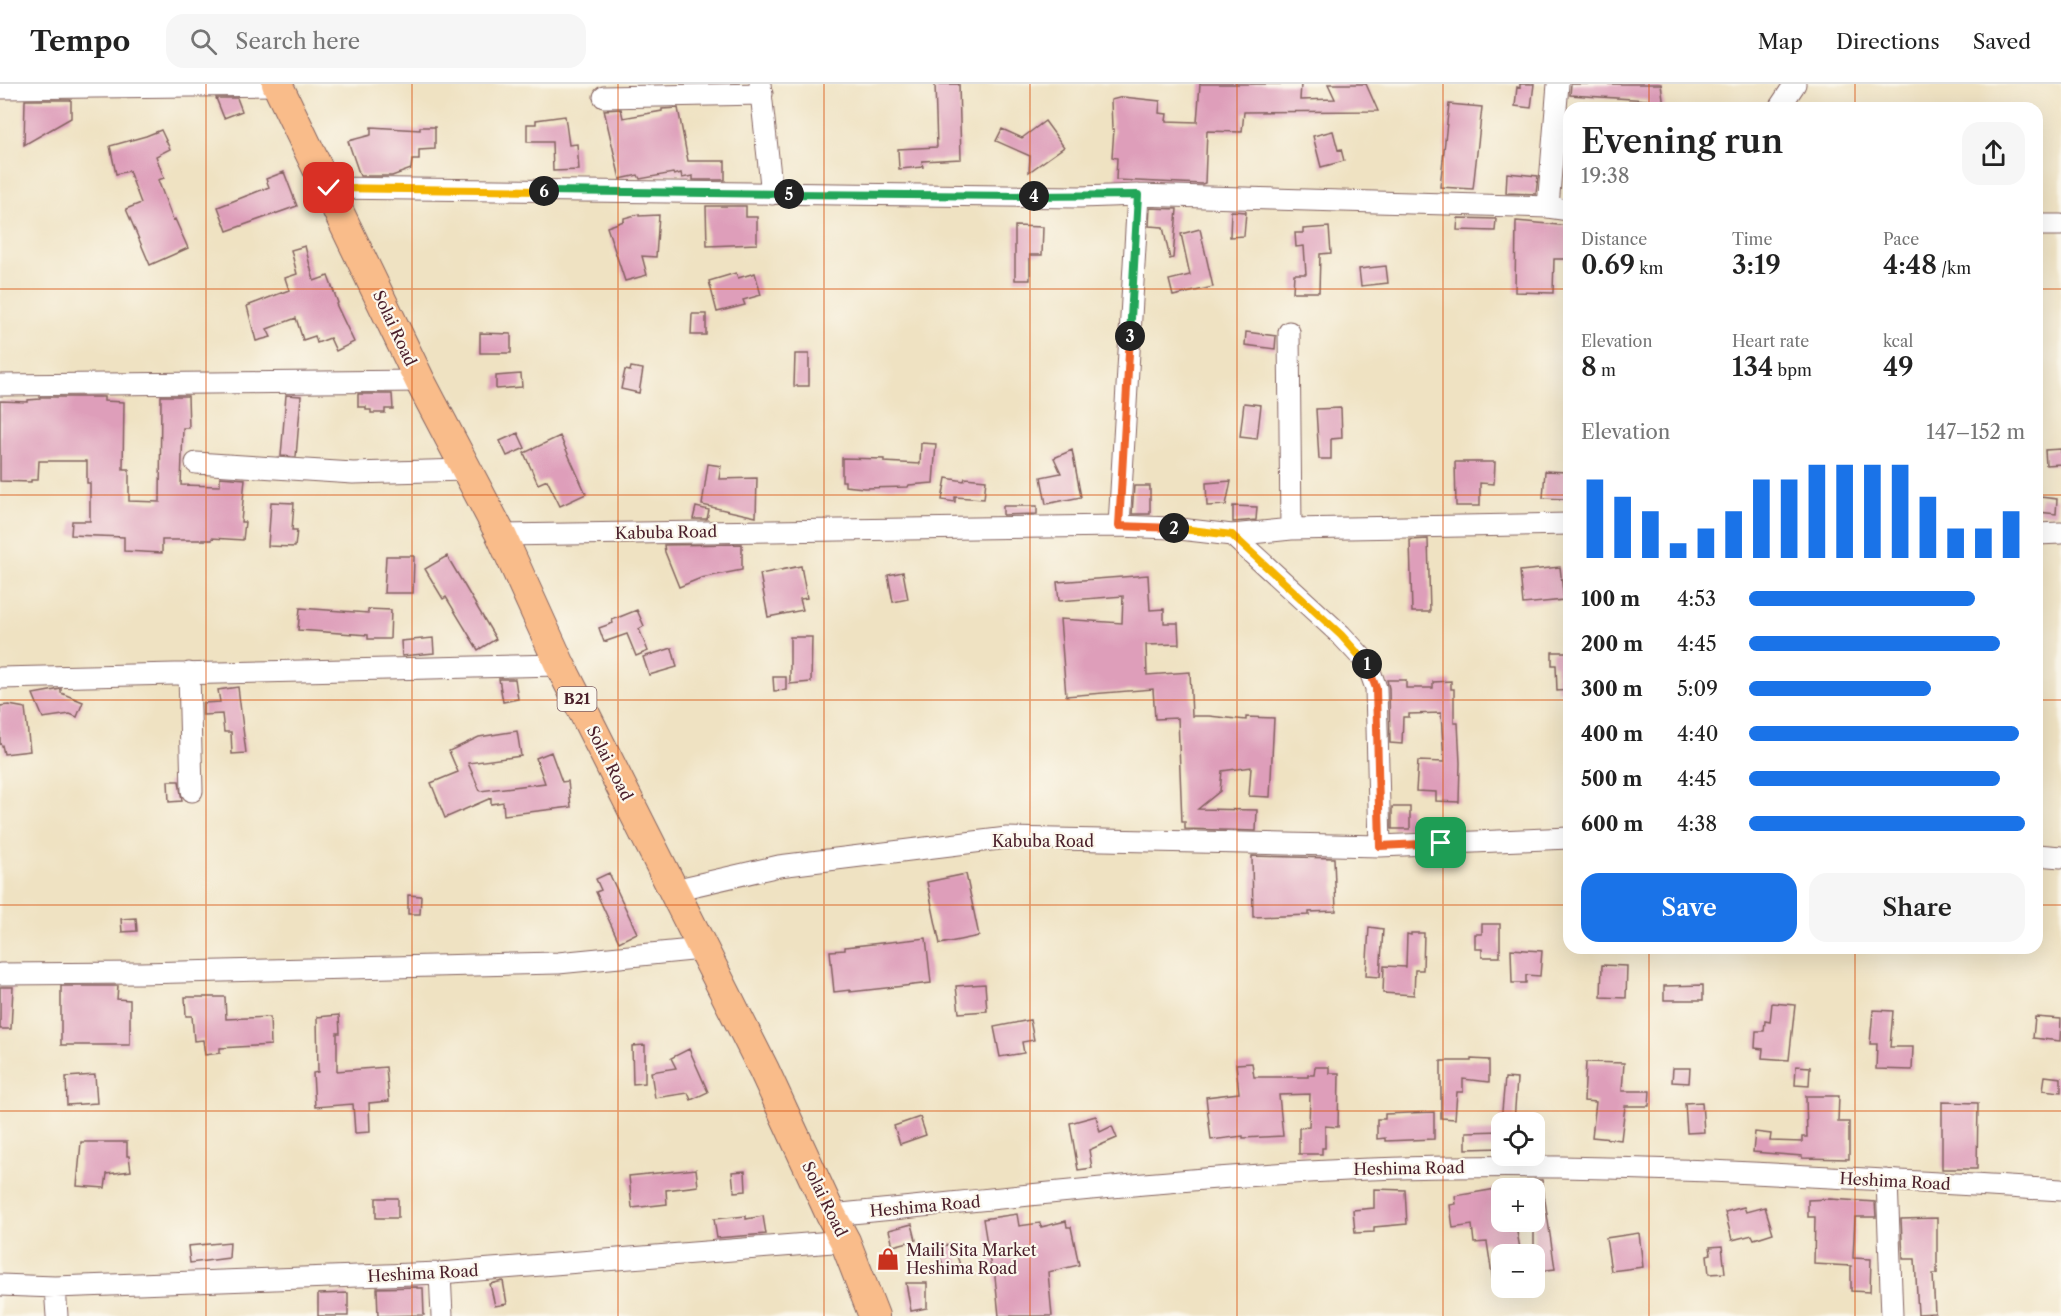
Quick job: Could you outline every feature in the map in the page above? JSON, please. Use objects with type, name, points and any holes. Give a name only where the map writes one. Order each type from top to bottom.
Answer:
[{"type":"highway","name":"Solai Road","points":[[278,85],[420,381],[501,535],[560,665],[764,1070],[845,1241],[874,1316]]},
{"type":"street","points":[[1548,207],[1558,84]]},
{"type":"street","points":[[1783,102],[1795,84]]},
{"type":"street","points":[[0,88],[278,85]]},
{"type":"street","points":[[604,97],[761,89],[772,194]]},
{"type":"street","points":[[329,188],[1080,197],[1138,195],[1563,209]]},
{"type":"street","points":[[1119,526],[1138,195]]},
{"type":"street","points":[[2043,225],[2061,225]]},
{"type":"street","points":[[1289,332],[1291,529]]},
{"type":"street","points":[[0,385],[420,381]]},
{"type":"street","points":[[196,463],[353,473],[466,470]]},
{"type":"street","name":"Kabuba Road","points":[[501,535],[1119,526],[1171,528],[1232,535],[1291,529],[1563,524]]},
{"type":"street","points":[[2043,534],[2061,533]]},
{"type":"street","points":[[1232,535],[1341,635],[1367,663],[1376,688],[1380,846]]},
{"type":"street","points":[[0,678],[560,665]]},
{"type":"street","points":[[189,673],[192,790]]},
{"type":"street","name":"Kabuba Road","points":[[674,890],[779,866],[1007,838],[1380,846],[1563,838]]},
{"type":"street","points":[[2043,856],[2061,857]]},
{"type":"street","points":[[0,974],[153,973],[558,963],[702,949]]},
{"type":"street","name":"Heshima Road","points":[[831,1215],[1222,1178],[1342,1170],[1456,1166],[1679,1170],[2061,1190]]},
{"type":"street","points":[[1887,1180],[1892,1316]]},
{"type":"street","name":"Heshima Road","points":[[0,1286],[55,1287],[440,1273],[845,1241]]},
{"type":"street","points":[[440,1273],[442,1316]]},
{"type":"street","points":[[55,1287],[57,1316]]},
{"type":"building","points":[[935,84],[959,84],[961,159],[922,161],[923,167],[899,169],[898,149],[937,147]]},
{"type":"building","points":[[1200,84],[1301,84],[1300,100],[1335,99],[1328,84],[1366,84],[1378,111],[1244,112],[1242,132],[1207,131],[1205,183],[1116,180],[1117,158],[1112,157],[1114,129],[1112,129],[1111,100],[1123,97],[1160,101],[1159,113],[1167,114],[1166,121],[1197,122]]},
{"type":"building","points":[[1520,84],[1534,84],[1531,108],[1515,106],[1517,87],[1520,88]]},
{"type":"building","points":[[1571,84],[1661,84],[1663,102],[1647,102],[1647,100],[1570,95]]},
{"type":"building","points":[[216,98],[237,98],[242,111],[224,118]]},
{"type":"building","points":[[25,100],[71,100],[71,118],[24,145]]},
{"type":"building","points":[[1449,104],[1482,107],[1473,189],[1440,187]]},
{"type":"building","points":[[678,108],[688,161],[725,161],[725,180],[693,180],[693,176],[682,178],[681,173],[640,179],[638,175],[620,179],[604,110],[621,109],[623,118],[662,111],[662,109]]},
{"type":"building","points":[[565,116],[569,145],[577,144],[579,170],[553,171],[552,142],[527,142],[527,124],[536,124],[536,120]]},
{"type":"building","points":[[1045,121],[1064,147],[1029,172],[1030,156],[996,141],[1002,129],[1022,138]]},
{"type":"building","points":[[371,127],[420,130],[420,127],[435,127],[435,149],[419,150],[419,160],[412,160],[411,169],[392,176],[360,176],[348,141],[371,135]]},
{"type":"building","points":[[161,130],[170,149],[156,156],[164,178],[158,180],[173,220],[175,219],[188,248],[150,265],[126,209],[141,203],[129,171],[116,174],[110,146]]},
{"type":"building","points":[[1333,131],[1338,150],[1341,149],[1344,161],[1321,167],[1313,136]]},
{"type":"building","points":[[284,172],[297,206],[227,231],[218,207],[269,187],[266,179]]},
{"type":"building","points":[[1507,173],[1538,176],[1536,194],[1506,193]]},
{"type":"building","points":[[706,206],[746,206],[746,217],[757,217],[757,244],[707,246]]},
{"type":"building","points":[[1150,208],[1177,209],[1173,258],[1170,259],[1163,227],[1149,226]]},
{"type":"building","points":[[1231,211],[1246,212],[1244,236],[1230,237]]},
{"type":"building","points":[[639,214],[639,216],[659,215],[656,257],[642,256],[647,275],[625,281],[607,227],[624,221],[624,218]]},
{"type":"building","points":[[1458,218],[1496,219],[1495,231],[1457,230]]},
{"type":"building","points":[[1516,221],[1563,225],[1563,259],[1554,259],[1553,293],[1515,292]]},
{"type":"building","points":[[1015,226],[1043,227],[1042,255],[1030,255],[1030,280],[1015,280]]},
{"type":"building","points":[[1329,227],[1331,253],[1320,254],[1319,292],[1293,292],[1294,274],[1306,274],[1304,246],[1296,247],[1295,233],[1303,233],[1303,229]]},
{"type":"building","points":[[1200,229],[1213,287],[1173,296],[1169,280],[1190,275],[1181,234]]},
{"type":"building","points":[[305,246],[314,281],[328,276],[338,303],[336,304],[354,342],[336,351],[330,338],[317,343],[315,336],[303,340],[296,318],[267,329],[271,337],[256,341],[247,306],[289,290],[285,278],[297,274],[291,250]]},
{"type":"building","points":[[1386,266],[1388,283],[1361,286],[1359,269]]},
{"type":"building","points":[[736,273],[738,278],[755,273],[761,295],[743,300],[745,305],[717,312],[709,281]]},
{"type":"building","points":[[692,314],[706,314],[706,335],[691,335]]},
{"type":"building","points":[[1246,332],[1276,336],[1275,349],[1245,345]]},
{"type":"building","points":[[480,333],[511,334],[511,353],[480,353]]},
{"type":"building","points":[[795,354],[809,354],[809,386],[794,386]]},
{"type":"building","points":[[631,367],[643,369],[639,393],[621,389],[625,370],[630,371]]},
{"type":"building","points":[[521,374],[522,387],[496,389],[496,376]]},
{"type":"building","points":[[358,394],[392,394],[393,409],[385,409],[385,413],[371,413],[371,410],[366,410],[366,407],[358,407]]},
{"type":"building","points":[[286,395],[301,396],[296,457],[281,456]]},
{"type":"building","points":[[161,396],[188,396],[189,428],[183,428],[181,485],[220,486],[220,477],[245,479],[241,522],[245,522],[243,540],[212,538],[212,540],[162,540],[162,553],[124,551],[124,537],[71,535],[72,521],[90,521],[90,483],[87,483],[87,461],[39,461],[38,480],[31,480],[31,482],[0,481],[0,401],[28,402],[28,400],[40,399],[40,397],[104,397],[104,401],[124,402],[123,469],[129,469],[129,501],[160,502]]},
{"type":"building","points":[[1244,403],[1261,405],[1257,439],[1240,437]]},
{"type":"building","points":[[1341,408],[1342,438],[1331,439],[1331,459],[1319,459],[1316,409]]},
{"type":"building","points":[[518,433],[525,448],[507,456],[500,441]]},
{"type":"building","points":[[560,436],[586,494],[560,506],[547,480],[538,484],[524,453]]},
{"type":"building","points":[[921,443],[936,444],[933,483],[909,485],[908,487],[864,488],[845,486],[845,481],[842,481],[842,458],[884,459],[884,462],[920,464]]},
{"type":"building","points":[[2061,449],[2061,464],[2046,465],[2045,450]]},
{"type":"building","points":[[1072,450],[1081,497],[1046,504],[1041,477],[1061,473],[1054,458]]},
{"type":"building","points":[[1455,462],[1495,462],[1494,484],[1480,483],[1480,506],[1456,506]]},
{"type":"building","points":[[708,464],[721,466],[719,479],[757,478],[756,517],[702,505]]},
{"type":"building","points":[[1545,471],[1563,472],[1563,499],[1543,498]]},
{"type":"building","points":[[946,478],[964,481],[965,478],[986,480],[984,499],[955,497],[955,502],[942,500]]},
{"type":"building","points":[[1231,481],[1226,505],[1207,506],[1206,483]]},
{"type":"building","points":[[1134,486],[1150,486],[1150,514],[1132,514]]},
{"type":"building","points":[[2043,497],[2057,499],[2056,514],[2043,512]]},
{"type":"building","points":[[271,502],[294,503],[292,530],[297,530],[295,547],[268,546]]},
{"type":"building","points":[[1003,506],[1037,506],[1037,514],[1003,515]]},
{"type":"building","points":[[1233,506],[1257,507],[1256,520],[1233,522]]},
{"type":"building","points":[[696,507],[709,510],[707,519],[693,519]]},
{"type":"building","points":[[1428,539],[1430,612],[1412,612],[1410,540]]},
{"type":"building","points":[[742,544],[742,570],[701,578],[679,587],[664,545]]},
{"type":"building","points":[[386,556],[414,556],[413,593],[384,593]]},
{"type":"building","points":[[447,556],[496,639],[478,650],[446,597],[443,599],[425,569]]},
{"type":"building","points":[[801,566],[807,598],[800,599],[803,610],[768,617],[760,574]]},
{"type":"building","points":[[1560,567],[1563,600],[1523,604],[1520,571]]},
{"type":"building","points":[[903,572],[908,599],[893,602],[888,575]]},
{"type":"building","points":[[1148,575],[1150,610],[1164,609],[1164,623],[1178,623],[1179,644],[1146,645],[1147,675],[1190,672],[1192,716],[1246,720],[1246,717],[1274,718],[1270,797],[1249,796],[1251,767],[1222,771],[1220,791],[1198,809],[1257,810],[1256,831],[1185,829],[1185,822],[1182,822],[1178,718],[1155,719],[1153,689],[1066,696],[1060,619],[1122,623],[1123,596],[1059,601],[1057,582]]},
{"type":"building","points":[[300,608],[368,613],[368,609],[391,610],[390,639],[368,639],[368,635],[298,630]]},
{"type":"building","points":[[637,610],[644,626],[639,629],[648,651],[636,656],[627,634],[604,642],[599,628]]},
{"type":"building","points":[[790,637],[812,637],[811,682],[790,684]]},
{"type":"building","points":[[433,638],[434,653],[402,656],[401,641]]},
{"type":"building","points":[[672,648],[677,667],[649,675],[643,657]]},
{"type":"building","points":[[1552,652],[1563,652],[1563,690],[1557,691],[1556,665],[1552,665]]},
{"type":"building","points":[[773,677],[786,677],[786,690],[774,691]]},
{"type":"building","points":[[499,679],[515,679],[518,699],[503,702]]},
{"type":"building","points":[[1387,680],[1406,680],[1406,688],[1433,688],[1433,682],[1451,681],[1451,689],[1454,689],[1454,723],[1458,723],[1459,802],[1436,801],[1436,792],[1416,791],[1418,761],[1444,762],[1441,713],[1409,714],[1409,717],[1403,717],[1402,744],[1390,743]]},
{"type":"building","points":[[238,687],[246,753],[232,754],[231,732],[224,732],[222,714],[203,715],[203,703],[220,702],[218,690]]},
{"type":"building","points":[[61,689],[61,693],[83,702],[77,717],[70,714],[43,718],[33,694]]},
{"type":"building","points":[[0,706],[25,708],[30,751],[4,754],[0,744]]},
{"type":"building","points":[[517,731],[521,756],[468,763],[480,791],[545,783],[536,758],[551,752],[562,782],[568,781],[571,807],[504,815],[503,802],[491,804],[491,798],[445,818],[431,783],[458,772],[449,751],[479,737]]},
{"type":"building","points":[[168,781],[179,781],[182,801],[169,802]]},
{"type":"building","points":[[1392,807],[1410,807],[1410,829],[1392,829]]},
{"type":"building","points":[[1252,856],[1334,858],[1336,911],[1309,912],[1309,915],[1253,917]]},
{"type":"building","points":[[609,873],[637,933],[619,942],[596,892],[601,890],[596,879]]},
{"type":"building","points":[[966,874],[979,936],[940,944],[927,882]]},
{"type":"building","points":[[408,895],[421,896],[420,914],[408,914]]},
{"type":"building","points":[[136,918],[137,931],[122,932],[121,919]]},
{"type":"building","points":[[1482,924],[1500,924],[1500,957],[1482,957],[1482,949],[1475,949],[1475,934],[1482,934]]},
{"type":"building","points":[[1369,927],[1383,929],[1380,977],[1366,976]]},
{"type":"building","points":[[1411,933],[1424,933],[1423,970],[1415,970],[1414,995],[1383,993],[1384,966],[1406,967],[1407,934],[1411,935]]},
{"type":"building","points":[[926,938],[931,983],[834,992],[830,951],[845,950],[845,947]]},
{"type":"building","points":[[1511,949],[1542,951],[1540,976],[1526,975],[1526,983],[1512,983]]},
{"type":"building","points":[[1602,965],[1627,966],[1626,998],[1601,997]]},
{"type":"building","points":[[985,984],[987,1011],[959,1013],[956,986]]},
{"type":"building","points":[[1703,985],[1703,1000],[1664,1000],[1664,986]]},
{"type":"building","points":[[61,986],[118,986],[117,999],[130,1000],[130,1045],[61,1045]]},
{"type":"building","points":[[0,987],[13,987],[11,1029],[0,1029]]},
{"type":"building","points":[[185,997],[225,997],[226,1019],[270,1017],[271,1045],[220,1048],[220,1053],[205,1055],[203,1040],[194,1041],[192,1016],[186,1016]]},
{"type":"building","points":[[1772,1003],[1795,1005],[1789,1060],[1762,1058],[1763,1049],[1755,1048],[1756,1031],[1764,1031],[1765,1021],[1770,1022]]},
{"type":"building","points":[[1873,1010],[1893,1011],[1890,1047],[1913,1047],[1912,1070],[1876,1069],[1877,1044],[1870,1044]]},
{"type":"building","points":[[339,1015],[337,1071],[386,1067],[389,1101],[369,1103],[370,1132],[355,1133],[353,1104],[315,1107],[313,1073],[318,1072],[317,1017]]},
{"type":"building","points":[[2035,1017],[2061,1019],[2060,1041],[2033,1038]]},
{"type":"building","points":[[1030,1020],[1034,1040],[1022,1042],[1024,1053],[1000,1057],[994,1027]]},
{"type":"building","points":[[645,1045],[645,1083],[633,1084],[632,1046]]},
{"type":"building","points":[[689,1049],[708,1092],[691,1100],[688,1093],[655,1098],[651,1072],[676,1068],[671,1058]]},
{"type":"building","points":[[1471,1059],[1489,1060],[1489,1082],[1463,1079],[1463,1092],[1457,1092],[1455,1119],[1441,1118],[1441,1061],[1471,1061]]},
{"type":"building","points":[[1586,1062],[1624,1063],[1622,1091],[1650,1091],[1649,1106],[1625,1106],[1621,1140],[1592,1137],[1596,1102],[1584,1101]]},
{"type":"building","points":[[1252,1063],[1254,1077],[1308,1077],[1308,1075],[1314,1075],[1315,1067],[1329,1067],[1329,1073],[1339,1073],[1338,1127],[1325,1126],[1325,1148],[1322,1148],[1322,1154],[1299,1154],[1299,1128],[1309,1127],[1310,1094],[1279,1095],[1283,1136],[1243,1138],[1243,1136],[1211,1140],[1206,1097],[1239,1093],[1236,1064]]},
{"type":"building","points":[[1796,1066],[1810,1067],[1809,1086],[1795,1085]]},
{"type":"building","points":[[1673,1068],[1690,1068],[1689,1083],[1672,1082]]},
{"type":"building","points":[[95,1075],[97,1103],[67,1105],[66,1077]]},
{"type":"building","points":[[2045,1076],[2061,1078],[2061,1092],[2043,1090]]},
{"type":"building","points":[[1505,1078],[1517,1079],[1515,1112],[1502,1112]]},
{"type":"building","points":[[1806,1096],[1839,1096],[1838,1122],[1849,1122],[1849,1159],[1802,1158],[1802,1156],[1753,1152],[1755,1132],[1771,1134],[1770,1141],[1802,1142],[1802,1137],[1807,1137]]},
{"type":"building","points":[[1702,1102],[1704,1132],[1687,1133],[1685,1103]]},
{"type":"building","points":[[1942,1102],[1978,1103],[1977,1169],[1942,1169]]},
{"type":"building","points":[[1434,1112],[1434,1139],[1385,1141],[1385,1138],[1377,1139],[1377,1119],[1385,1119],[1385,1114]]},
{"type":"building","points":[[1096,1116],[1100,1132],[1112,1126],[1117,1138],[1089,1150],[1092,1168],[1078,1170],[1070,1123]]},
{"type":"building","points":[[920,1117],[926,1135],[900,1144],[894,1126]]},
{"type":"building","points":[[1491,1131],[1491,1148],[1466,1149],[1466,1132]]},
{"type":"building","points":[[81,1142],[127,1142],[127,1156],[129,1156],[131,1171],[107,1174],[105,1188],[77,1186]]},
{"type":"building","points":[[696,1169],[698,1186],[666,1190],[667,1204],[632,1208],[629,1176]]},
{"type":"building","points":[[745,1171],[746,1191],[734,1192],[732,1172]]},
{"type":"building","points":[[1374,1189],[1405,1190],[1407,1224],[1374,1227],[1374,1232],[1355,1233],[1353,1210],[1374,1208]]},
{"type":"building","points":[[1491,1190],[1491,1232],[1517,1232],[1519,1244],[1491,1244],[1491,1268],[1487,1242],[1474,1243],[1472,1225],[1453,1228],[1450,1205],[1456,1204],[1455,1196]]},
{"type":"building","points":[[376,1198],[398,1198],[398,1218],[376,1218]]},
{"type":"building","points":[[1808,1200],[1875,1202],[1876,1217],[1855,1217],[1853,1258],[1871,1259],[1870,1292],[1851,1291],[1851,1266],[1814,1264],[1815,1217],[1808,1217]]},
{"type":"building","points":[[1545,1201],[1555,1269],[1545,1270],[1545,1244],[1534,1244],[1534,1232],[1545,1232]]},
{"type":"building","points":[[1744,1207],[1746,1212],[1765,1207],[1773,1233],[1754,1239],[1752,1235],[1732,1240],[1725,1212]]},
{"type":"building","points":[[1017,1214],[1019,1226],[1040,1223],[1041,1227],[1066,1221],[1067,1227],[1071,1227],[1079,1265],[1048,1272],[1052,1316],[999,1316],[994,1267],[991,1268],[983,1219]]},
{"type":"building","points":[[746,1216],[746,1219],[763,1216],[766,1234],[717,1238],[714,1219]]},
{"type":"building","points":[[1937,1218],[1937,1274],[1933,1274],[1935,1313],[1918,1314],[1915,1259],[1903,1259],[1901,1219]]},
{"type":"building","points":[[912,1224],[916,1240],[893,1246],[889,1230]]},
{"type":"building","points":[[1639,1233],[1643,1267],[1611,1271],[1606,1238]]},
{"type":"building","points":[[230,1242],[229,1258],[190,1263],[188,1246]]},
{"type":"building","points":[[952,1243],[961,1267],[946,1273],[937,1249]]},
{"type":"building","points":[[1722,1246],[1725,1273],[1709,1274],[1707,1255],[1711,1254],[1710,1247]]},
{"type":"building","points":[[503,1281],[507,1304],[495,1306],[490,1284]]},
{"type":"building","points":[[906,1283],[927,1283],[927,1308],[911,1311]]},
{"type":"building","points":[[377,1288],[423,1288],[424,1315],[378,1316]]},
{"type":"building","points":[[348,1293],[348,1316],[318,1316],[318,1294]]},
{"type":"place","name":"Maili Sita Market Heshima Road","points":[[888,1259]]},
{"type":"route","points":[[329,188],[1080,197],[1138,195],[1119,526],[1171,528],[1232,535],[1341,635],[1367,663],[1376,688],[1380,846],[1441,843]]}]
